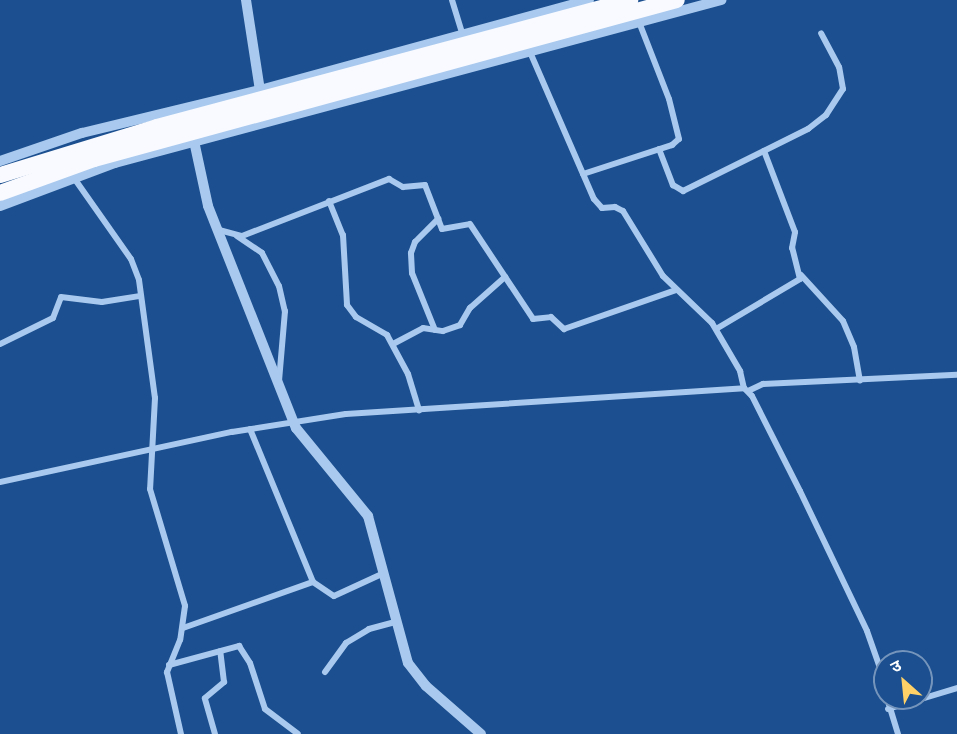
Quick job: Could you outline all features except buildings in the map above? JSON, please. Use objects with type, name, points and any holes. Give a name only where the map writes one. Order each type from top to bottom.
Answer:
[{"type":"highway","points":[[0,176],[157,127],[630,0]]},
{"type":"highway","points":[[0,193],[94,159],[677,0]]},
{"type":"street","points":[[452,0],[464,35]]},
{"type":"street","points":[[0,161],[82,133],[260,90],[589,0]]},
{"type":"street","points":[[0,206],[74,178],[194,141],[721,0]]},
{"type":"street","points":[[247,1],[260,90]]},
{"type":"street","points":[[583,174],[676,142],[678,134],[666,91],[639,22]]},
{"type":"street","points":[[659,149],[679,191],[808,129],[826,115],[841,96],[842,75],[820,33]]},
{"type":"street","points":[[530,52],[583,174],[600,207],[623,211],[660,273],[716,328],[742,375],[745,388],[867,631],[874,650]]},
{"type":"street","points":[[194,141],[205,195],[291,415],[366,511],[408,663],[418,678],[482,734]]},
{"type":"street","points":[[764,150],[795,232],[792,248],[801,275],[843,321],[860,378]]},
{"type":"street","points":[[74,178],[131,259],[141,296],[155,398],[150,436],[150,489],[185,606],[183,628],[169,665],[168,686],[181,734]]},
{"type":"street","points":[[237,236],[390,179],[403,187],[425,186],[438,219],[445,230],[470,224],[532,320],[551,317],[564,329],[676,290]]},
{"type":"street","points":[[328,201],[343,235],[347,305],[356,317],[382,330],[393,345],[418,408]]},
{"type":"street","points":[[435,330],[412,273],[411,253],[416,242],[438,219]]},
{"type":"street","points":[[219,230],[237,236],[262,253],[279,286],[285,311],[278,384]]},
{"type":"street","points":[[716,328],[795,285],[801,275]]},
{"type":"street","points":[[393,345],[423,328],[435,330],[460,325],[470,308],[505,278]]},
{"type":"street","points":[[0,344],[53,318],[61,297],[102,302],[141,296]]},
{"type":"street","points":[[0,482],[150,448],[250,429],[291,415],[745,388],[763,384],[860,378],[957,375]]},
{"type":"street","points":[[250,429],[313,582],[334,596],[384,573]]},
{"type":"street","points":[[183,628],[313,582]]},
{"type":"street","points":[[325,672],[346,643],[369,629],[396,622]]},
{"type":"street","points":[[169,665],[239,646],[243,649],[265,709],[298,734]]},
{"type":"street","points":[[215,734],[205,698],[224,682],[220,651]]},
{"type":"street","points":[[933,696],[957,688]]},
{"type":"street","points":[[888,710],[898,734]]}]
